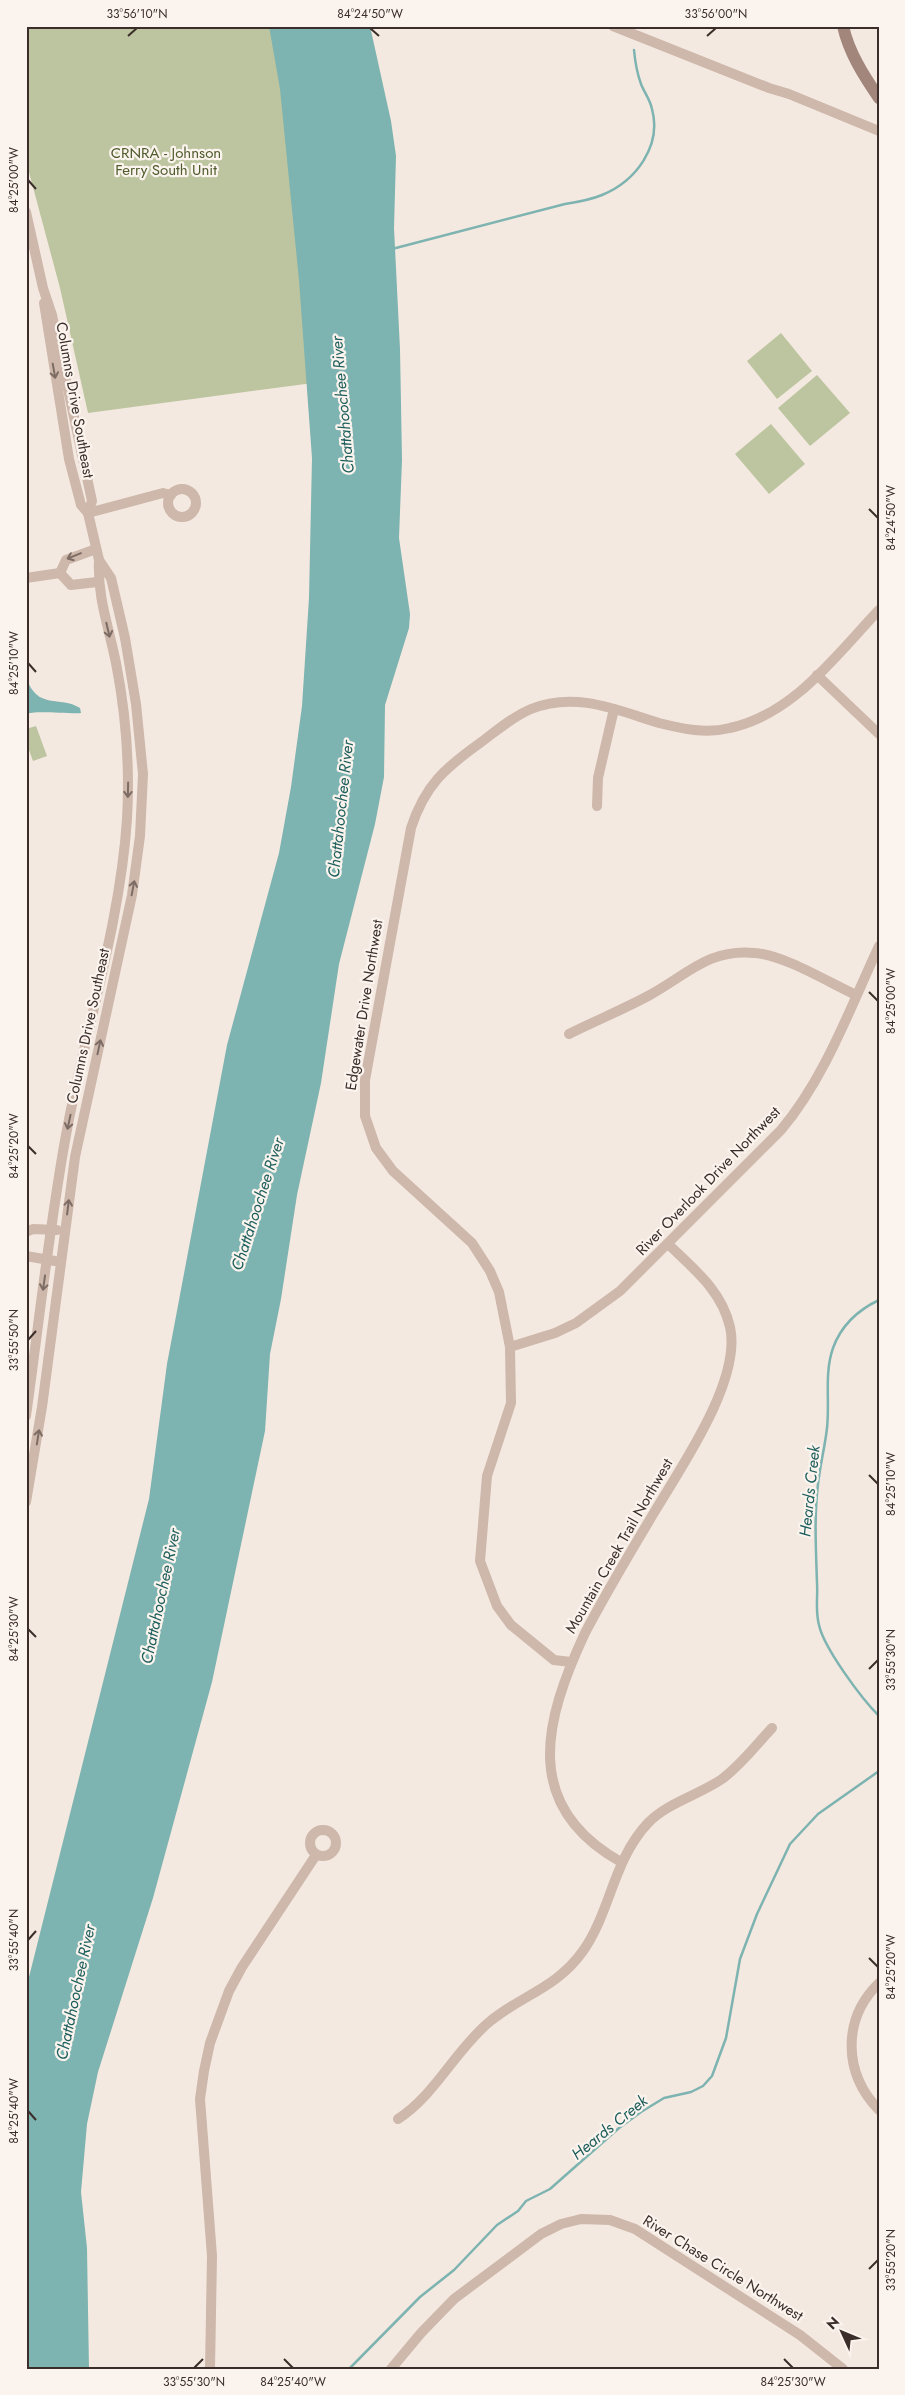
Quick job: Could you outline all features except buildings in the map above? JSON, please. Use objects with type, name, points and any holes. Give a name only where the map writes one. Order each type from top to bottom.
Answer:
[{"type":"street","points":[[613,26],[879,131]]},
{"type":"street","points":[[843,26],[846,39],[860,70],[879,98]]},
{"type":"street","name":"Columns Drive Southeast","points":[[26,212],[43,288],[52,314],[92,501],[88,513],[96,549],[99,560],[110,578],[131,668],[141,741],[142,812],[136,876],[75,1158],[42,1407],[26,1502]]},
{"type":"street","points":[[88,513],[163,493],[171,495]]},
{"type":"street","points":[[60,573],[66,560],[96,549]]},
{"type":"street","name":"Columns Drive Southeast","points":[[26,1416],[66,1134],[109,941],[120,879],[127,820],[126,722],[116,663],[98,582],[99,560]]},
{"type":"street","points":[[26,578],[60,573]]},
{"type":"street","points":[[60,573],[71,585],[98,582]]},
{"type":"street","name":"Edgewater Drive Northwest","points":[[571,1662],[554,1660],[511,1625],[497,1606],[480,1561],[487,1476],[511,1402],[510,1347],[499,1292],[480,1253],[458,1228],[393,1171],[376,1148],[365,1116],[365,1080],[411,828],[428,788],[453,762],[511,720],[531,709],[553,703],[575,701],[597,703],[681,729],[705,731],[729,729],[754,722],[776,711],[795,697],[879,610]]},
{"type":"street","points":[[817,675],[879,734]]},
{"type":"street","points":[[597,806],[598,778],[614,709]]},
{"type":"street","name":"River Overlook Drive Northwest","points":[[510,1347],[555,1333],[593,1313],[620,1291],[794,1114],[815,1082],[879,946]]},
{"type":"street","points":[[569,1034],[648,996],[702,962],[734,952],[755,953],[775,957],[856,995]]},
{"type":"street","points":[[26,1232],[33,1229],[65,1231]]},
{"type":"street","name":"Mountain Creek Trail Northwest","points":[[621,1862],[600,1850],[580,1833],[566,1812],[553,1782],[549,1758],[550,1734],[571,1662],[600,1604],[709,1420],[726,1375],[731,1330],[724,1308],[709,1284],[668,1244]]},
{"type":"street","points":[[26,1256],[61,1262]]},
{"type":"street","points":[[398,2119],[415,2106],[488,2022],[511,2005],[549,1985],[573,1964],[593,1935],[621,1862],[634,1840],[649,1822],[663,1811],[722,1778],[772,1728]]},
{"type":"street","points":[[210,2369],[212,2256],[200,2107],[204,2070],[212,2034],[229,1991],[242,1967],[316,1855]]},
{"type":"street","points":[[879,1983],[869,1992],[857,2011],[850,2046],[854,2073],[860,2086],[879,2110]]},
{"type":"street","name":"River Chase Circle Northwest","points":[[391,2369],[421,2333],[454,2300],[541,2234],[561,2224],[596,2218],[610,2220],[635,2229],[800,2335],[843,2369]]},
{"type":"green space","name":"CRNRA - Johnson Ferry South Unit","points":[[26,26],[285,26],[313,383],[88,413],[60,288],[26,161]]},
{"type":"green space","points":[[781,333],[812,371],[777,399],[747,361]]},
{"type":"green space","points":[[817,375],[850,413],[810,446],[778,408]]},
{"type":"green space","points":[[771,424],[805,464],[769,494],[735,454]]},
{"type":"green space","points":[[36,726],[47,756],[33,761],[26,742],[26,729]]},
{"type":"water","name":"Chattahoochee River","points":[[269,26],[370,26],[391,121],[396,156],[394,228],[400,349],[402,460],[399,538],[410,614],[409,628],[385,705],[384,777],[375,824],[339,964],[321,1083],[297,1195],[281,1299],[270,1354],[265,1431],[212,1682],[153,1898],[98,2072],[87,2124],[81,2192],[87,2248],[89,2369],[26,2369],[26,1989],[149,1499],[167,1364],[227,1045],[279,853],[291,787],[302,706],[309,598],[312,458],[299,280],[280,89]]},
{"type":"water","points":[[26,677],[36,694],[50,700],[72,704],[80,708],[81,713],[36,712],[26,714]]},
{"type":"waterway","points":[[392,249],[593,198],[614,189],[626,181],[644,161],[650,149],[654,123],[651,105],[638,76],[634,50]]},
{"type":"waterway","name":"Heards Creek","points":[[879,1300],[851,1320],[836,1340],[833,1348],[828,1378],[827,1428],[816,1509],[817,1614],[822,1635],[844,1672],[879,1716]]},
{"type":"waterway","name":"Heards Creek","points":[[349,2369],[420,2297],[454,2270],[497,2225],[518,2211],[526,2201],[550,2189],[619,2128],[641,2112],[664,2098],[691,2092],[703,2086],[712,2076],[726,2038],[740,1959],[757,1914],[790,1844],[818,1814],[879,1771]]}]
